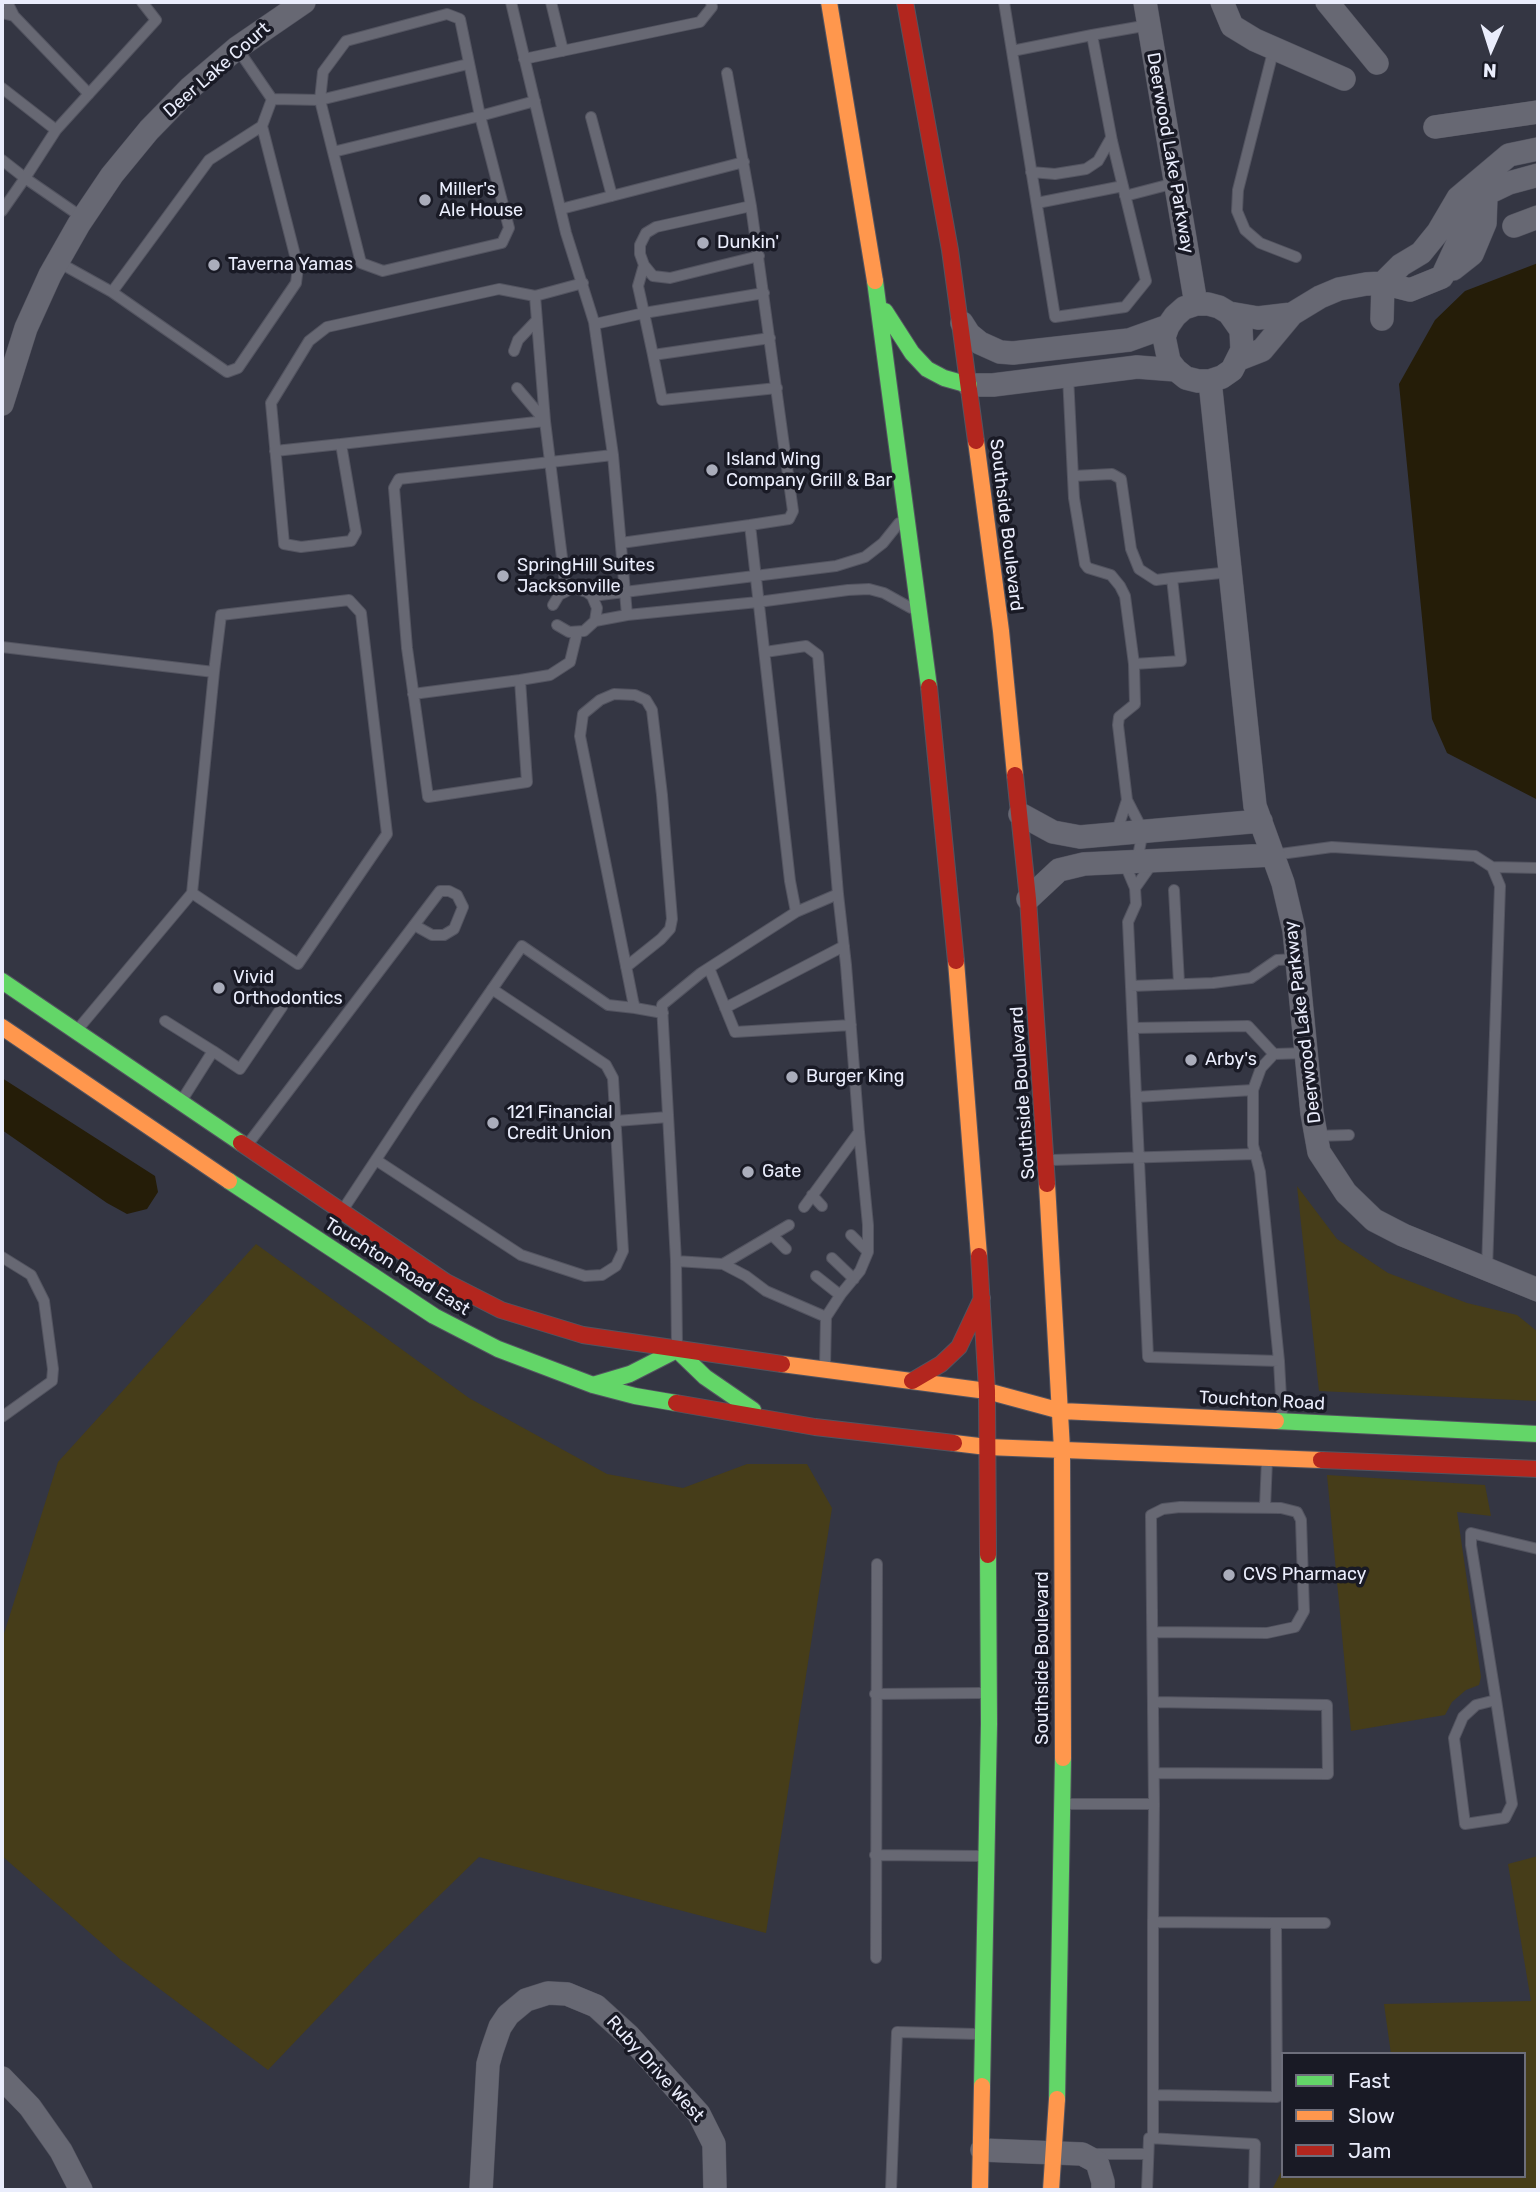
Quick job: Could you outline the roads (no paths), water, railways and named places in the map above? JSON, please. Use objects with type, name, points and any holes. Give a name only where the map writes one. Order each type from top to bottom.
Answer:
[{"type":"main road","points":[[829,2],[878,300],[921,613],[964,1039],[982,1298],[987,1447],[988,1693],[980,2190]]},
{"type":"main road","name":"Southside Boulevard","points":[[905,2],[950,250],[1001,631],[1028,899],[1046,1161],[1062,1449],[1063,1804],[1058,2075],[1051,2190]]},
{"type":"main road","points":[[878,300],[912,353],[927,369],[944,378],[969,385]]},
{"type":"main road","name":"Touchton Road East","points":[[2,981],[181,1102],[235,1162],[434,1317],[498,1349],[593,1385],[635,1396],[816,1427],[987,1447]]},
{"type":"main road","name":"Touchton Road East","points":[[2,1027],[235,1162],[342,1211],[446,1282],[501,1310],[583,1335],[986,1391]]},
{"type":"main road","points":[[912,1381],[941,1364],[959,1347],[982,1298]]},
{"type":"main road","points":[[593,1385],[630,1374],[677,1350],[705,1377],[762,1417]]},
{"type":"main road","name":"Touchton Road","points":[[986,1391],[1061,1411],[1538,1434]]},
{"type":"main road","points":[[987,1447],[1538,1469]]},
{"type":"street","name":"Deer Lake Court","points":[[4,390],[26,328],[58,262],[83,218],[112,176],[149,130],[190,88],[237,48],[304,2]]},
{"type":"street","name":"Deerwood Lake Parkway","points":[[1145,2],[1196,304]]},
{"type":"street","points":[[1222,2],[1232,26],[1255,40],[1344,79]]},
{"type":"street","points":[[1327,2],[1377,63]]},
{"type":"street","points":[[1435,127],[1538,111]]},
{"type":"street","points":[[1443,277],[1458,198],[1483,174],[1509,155],[1538,149]]},
{"type":"street","points":[[1382,319],[1383,283],[1401,265],[1468,221],[1486,194],[1509,183],[1538,175]]},
{"type":"street","points":[[1239,359],[1262,350],[1292,314],[1339,289],[1383,283],[1410,290],[1443,277],[1472,254],[1485,223],[1486,194]]},
{"type":"street","points":[[1514,226],[1538,217]]},
{"type":"street","points":[[1196,304],[1219,307],[1229,313],[1236,321],[1243,340],[1239,359],[1232,370],[1210,381],[1186,378],[1169,361],[1164,337],[1168,326],[1184,308],[1196,304]]},
{"type":"street","points":[[1229,313],[1258,318],[1292,314]]},
{"type":"street","points":[[959,318],[979,343],[1000,352],[1013,353],[1129,340],[1168,326]]},
{"type":"street","points":[[969,385],[993,385],[1137,367],[1176,370]]},
{"type":"street","name":"Deerwood Lake Parkway","points":[[1210,381],[1255,806],[1289,906],[1319,1152],[1346,1193],[1374,1220],[1403,1235],[1538,1290]]},
{"type":"street","points":[[1020,814],[1053,832],[1080,837],[1261,821]]},
{"type":"street","points":[[1028,899],[1059,870],[1084,864],[1273,855]]},
{"type":"street","name":"Ruby Drive West","points":[[481,2190],[488,2064],[499,2027],[508,2015],[526,2000],[548,1993],[567,1994],[596,2006],[629,2036],[699,2114],[714,2144],[715,2190]]},
{"type":"street","points":[[2,2078],[30,2107],[61,2151],[81,2190]]},
{"type":"street","points":[[982,2150],[1082,2154],[1097,2162],[1103,2190]]},
{"type":"lane","points":[[7,2],[8,14],[89,94]]},
{"type":"lane","points":[[2,211],[56,130],[156,20],[142,2]]},
{"type":"lane","points":[[511,2],[561,209],[594,324],[613,455],[627,615]]},
{"type":"lane","points":[[551,2],[563,51]]},
{"type":"lane","points":[[524,59],[700,22],[712,7],[711,2]]},
{"type":"lane","points":[[1004,2],[1055,317],[1125,307],[1146,281],[1111,138],[1092,35]]},
{"type":"lane","points":[[447,14],[460,19],[468,64],[509,228],[502,243],[383,271],[361,263],[320,100],[323,72],[346,41],[447,14]]},
{"type":"lane","points":[[1012,51],[1149,25]]},
{"type":"lane","points":[[237,48],[272,99]]},
{"type":"lane","points":[[1274,48],[1238,190],[1237,211],[1245,230],[1260,243],[1296,257]]},
{"type":"lane","points":[[272,99],[320,100],[468,64]]},
{"type":"lane","points":[[621,543],[789,519],[793,510],[759,256],[727,73]]},
{"type":"lane","points":[[2,88],[56,130]]},
{"type":"lane","points":[[58,262],[112,292],[227,372],[238,368],[296,283],[298,267],[262,126],[272,99]]},
{"type":"lane","points":[[333,152],[535,101]]},
{"type":"lane","points":[[591,117],[612,196]]},
{"type":"lane","points":[[112,292],[209,160],[262,126]]},
{"type":"lane","points":[[1031,172],[1055,174],[1086,169],[1098,161],[1111,138]]},
{"type":"lane","points":[[2,160],[83,218]]},
{"type":"lane","points":[[561,209],[744,162]]},
{"type":"lane","points":[[1037,203],[1175,183]]},
{"type":"lane","points":[[751,206],[656,228],[646,233],[640,246],[644,265],[653,276],[670,278],[759,256]]},
{"type":"lane","points":[[644,265],[638,286],[663,400],[776,388]]},
{"type":"lane","points":[[341,444],[355,532],[351,541],[301,547],[284,544],[271,403],[309,341],[327,327],[499,289],[535,296],[583,283]]},
{"type":"lane","points":[[594,324],[764,293]]},
{"type":"lane","points":[[535,296],[545,421],[566,590]]},
{"type":"lane","points":[[514,351],[518,340],[537,320]]},
{"type":"lane","points":[[653,355],[770,338]]},
{"type":"lane","points":[[1068,376],[1076,511],[1085,564],[1088,568],[1111,575],[1125,596],[1133,664],[1135,705],[1119,717],[1118,725],[1127,800],[1143,831],[1135,888],[1136,904],[1128,922],[1148,1357],[1279,1361]]},
{"type":"lane","points":[[517,388],[545,421]]},
{"type":"lane","points":[[275,451],[545,421]]},
{"type":"lane","points":[[520,680],[527,782],[428,797],[407,648],[394,488],[399,479],[613,455]]},
{"type":"lane","points":[[1073,475],[1112,474],[1121,479],[1131,549],[1139,569],[1156,580],[1231,572]]},
{"type":"lane","points":[[592,596],[836,566],[865,557],[883,543],[907,512]]},
{"type":"lane","points":[[750,525],[790,881],[796,912]]},
{"type":"lane","points":[[1133,664],[1181,661],[1172,578]]},
{"type":"lane","points":[[553,605],[559,594],[566,590],[581,589],[592,596],[597,608],[595,621]]},
{"type":"lane","points":[[557,625],[576,633],[584,631],[595,621],[627,615],[869,589],[884,593],[921,613]]},
{"type":"lane","points":[[76,1031],[192,893],[221,615],[349,600],[361,613],[387,834],[298,964],[192,893]]},
{"type":"lane","points":[[413,694],[550,675],[570,662],[576,633]]},
{"type":"lane","points":[[765,652],[806,646],[818,655],[868,1225],[868,1252],[860,1271],[826,1317],[825,1369]]},
{"type":"lane","points":[[2,648],[214,672]]},
{"type":"lane","points":[[626,967],[661,939],[670,929],[672,919],[652,710],[646,701],[635,695],[614,694],[600,700],[583,714],[580,736],[626,967],[635,1008]]},
{"type":"lane","points":[[1116,834],[1127,800]]},
{"type":"lane","points":[[1273,855],[1332,847],[1475,856],[1492,867],[1538,868]]},
{"type":"lane","points":[[1135,888],[1138,861]]},
{"type":"lane","points":[[1488,1269],[1500,886],[1492,867]]},
{"type":"lane","points":[[1174,890],[1180,983]]},
{"type":"lane","points":[[235,1162],[414,925],[440,891],[457,895],[463,907],[454,929],[444,935],[432,935],[414,925]]},
{"type":"lane","points":[[677,1350],[676,1261],[662,1005],[709,968],[796,912],[838,894]]},
{"type":"lane","points":[[342,1211],[522,946],[608,1005],[663,1013]]},
{"type":"lane","points":[[725,1008],[844,946]]},
{"type":"lane","points":[[1131,986],[1213,983],[1251,978],[1277,960],[1297,959]]},
{"type":"lane","points":[[709,968],[735,1032],[851,1025]]},
{"type":"lane","points":[[376,1160],[521,1255],[585,1276],[602,1275],[615,1266],[624,1251],[613,1078],[606,1065],[492,989]]},
{"type":"lane","points":[[166,1021],[240,1069],[282,1007]]},
{"type":"lane","points":[[1133,1028],[1248,1026],[1274,1054]]},
{"type":"lane","points":[[181,1102],[213,1051]]},
{"type":"lane","points":[[1282,1422],[1279,1361],[1260,1172],[1253,1145],[1253,1090],[1261,1068],[1274,1054],[1307,1053]]},
{"type":"lane","points":[[1136,1097],[1253,1090]]},
{"type":"lane","points":[[616,1121],[668,1117]]},
{"type":"lane","points":[[804,1207],[859,1132]]},
{"type":"lane","points":[[1316,1136],[1349,1135]]},
{"type":"lane","points":[[1046,1161],[1256,1154]]},
{"type":"lane","points":[[812,1195],[822,1206]]},
{"type":"lane","points":[[723,1264],[789,1224]]},
{"type":"lane","points":[[772,1235],[786,1249]]},
{"type":"lane","points":[[851,1235],[868,1252]]},
{"type":"lane","points":[[2,1257],[31,1275],[44,1301],[53,1369],[52,1381],[2,1417]]},
{"type":"lane","points":[[832,1258],[854,1279]]},
{"type":"lane","points":[[676,1261],[723,1264],[766,1291],[826,1317]]},
{"type":"lane","points":[[816,1276],[840,1295]]},
{"type":"lane","points":[[1265,1507],[1267,1457]]},
{"type":"lane","points":[[1153,1632],[1267,1633],[1294,1627],[1304,1612],[1301,1520],[1297,1512],[1265,1507],[1180,1507],[1163,1509],[1151,1515],[1154,1702],[1153,2138]]},
{"type":"lane","points":[[1496,1700],[1476,1706],[1463,1717],[1454,1738],[1465,1824],[1504,1818],[1512,1804],[1471,1533],[1538,1549]]},
{"type":"lane","points":[[876,1958],[877,1564]]},
{"type":"lane","points":[[875,1694],[988,1693]]},
{"type":"lane","points":[[1154,1702],[1327,1705],[1328,1774],[1154,1773]]},
{"type":"lane","points":[[1063,1804],[1154,1804]]},
{"type":"lane","points":[[876,1855],[987,1856]]},
{"type":"lane","points":[[1153,1922],[1325,1923]]},
{"type":"lane","points":[[1153,2095],[1276,2097],[1276,1923]]},
{"type":"lane","points":[[891,2190],[897,2032],[984,2034]]},
{"type":"lane","points":[[1147,2190],[1149,2138],[1153,2138],[1255,2144],[1254,2190]]},
{"type":"lane","points":[[1082,2154],[1149,2154]]},
{"type":"place","name":"Miller's Ale House","points":[[425,200]]},
{"type":"place","name":"Dunkin'","points":[[703,243]]},
{"type":"place","name":"Taverna Yamas","points":[[214,265]]},
{"type":"place","name":"Island Wing Company Grill & Bar","points":[[712,470]]},
{"type":"place","name":"SpringHill Suites Jacksonville","points":[[503,576]]},
{"type":"place","name":"Vivid Orthodontics","points":[[219,988]]},
{"type":"place","name":"Arby's","points":[[1191,1060]]},
{"type":"place","name":"Burger King","points":[[792,1077]]},
{"type":"place","name":"121 Financial Credit Union","points":[[493,1123]]},
{"type":"place","name":"Gate","points":[[748,1172]]},
{"type":"place","name":"CVS Pharmacy","points":[[1229,1575]]}]
